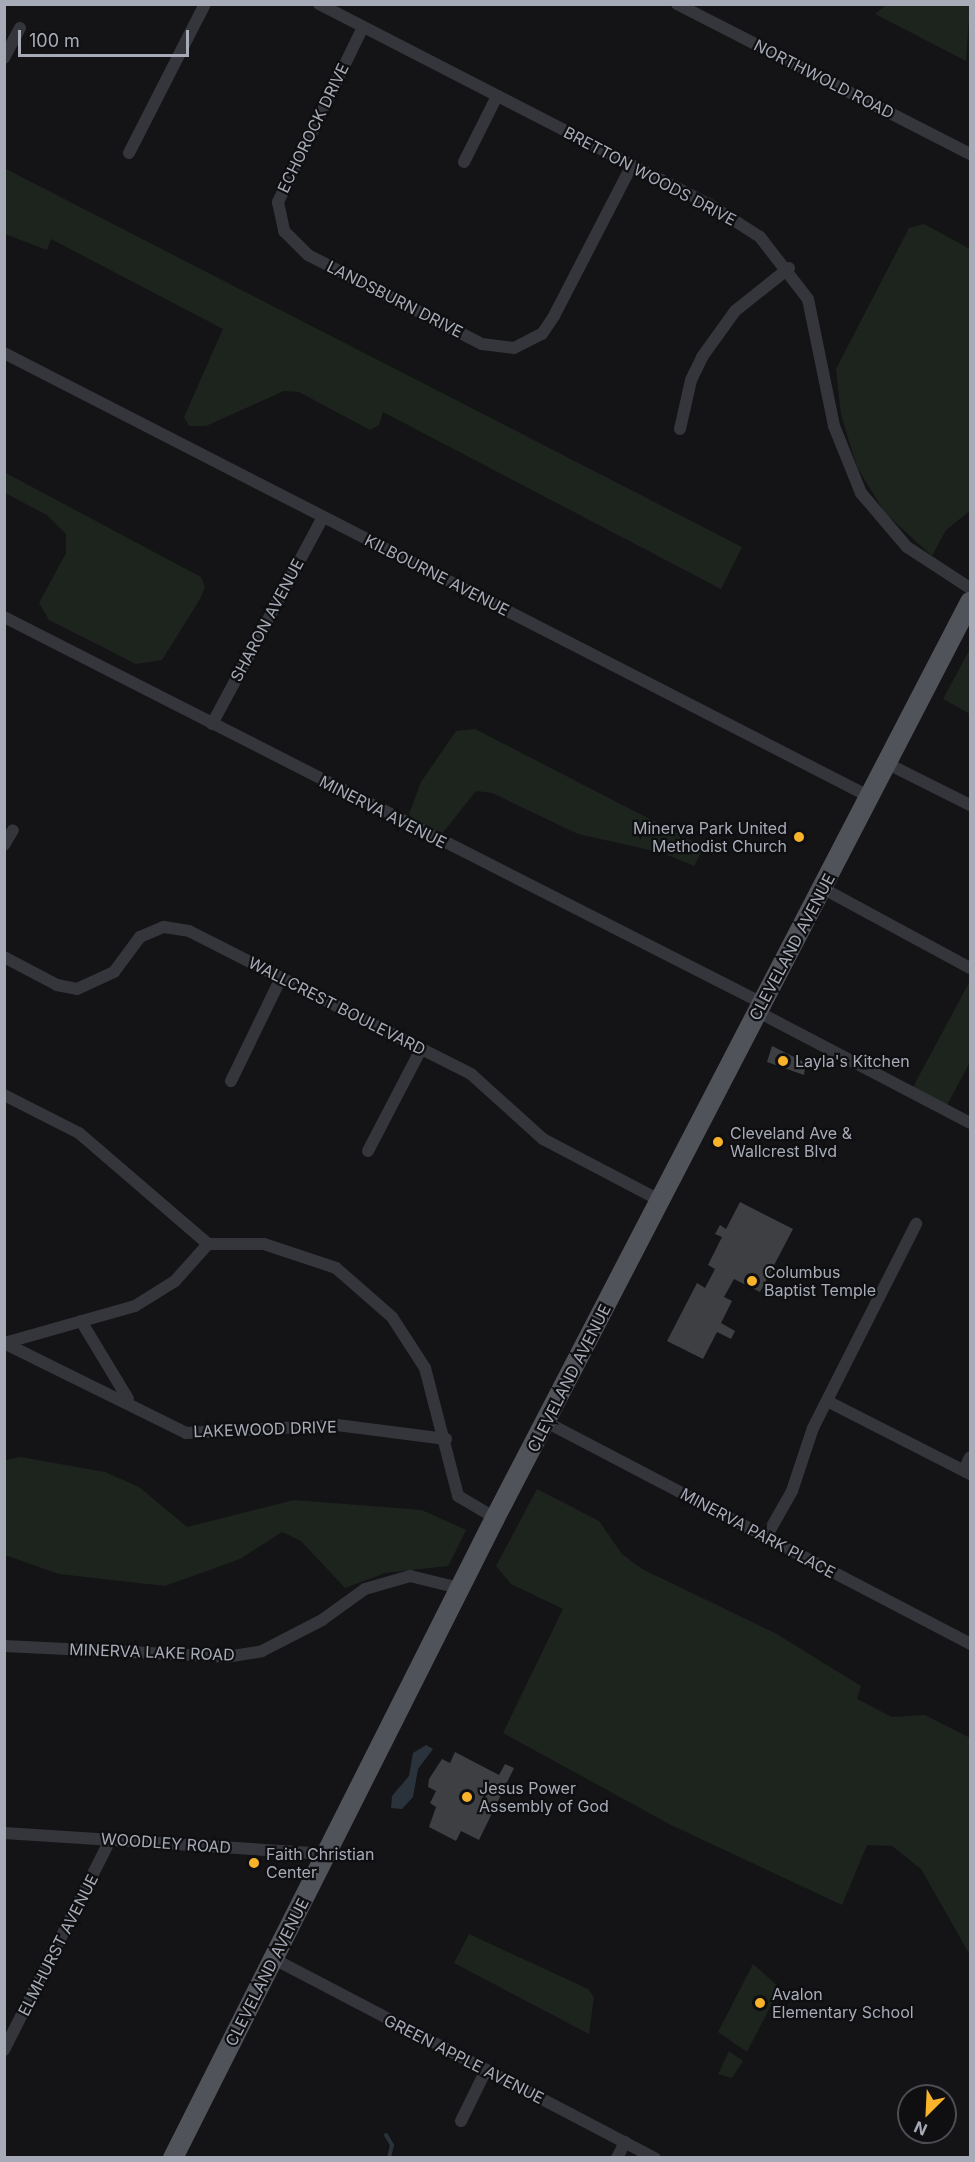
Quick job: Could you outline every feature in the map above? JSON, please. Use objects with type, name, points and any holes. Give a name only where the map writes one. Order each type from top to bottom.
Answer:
[{"type":"main road","name":"CLEVELAND AVENUE","points":[[173,2157],[459,1588],[760,1007],[824,889],[970,602]]},
{"type":"street","points":[[129,153],[205,4]]},
{"type":"street","name":"BRETTON WOODS DRIVE","points":[[319,4],[632,165],[760,237],[789,268],[808,299],[834,426],[861,493],[907,547],[970,588]]},
{"type":"street","name":"NORTHWOLD ROAD","points":[[677,4],[970,154]]},
{"type":"street","name":"ECHOROCK DRIVE","points":[[284,231],[278,202],[283,185],[363,27]]},
{"type":"street","points":[[4,58],[20,28]]},
{"type":"street","points":[[464,162],[497,96]]},
{"type":"street","name":"LANDSBURN DRIVE","points":[[284,231],[308,255],[482,344],[514,348],[542,334],[554,316],[632,165]]},
{"type":"street","points":[[681,429],[691,380],[702,357],[735,311],[789,268]]},
{"type":"street","name":"KILBOURNE AVENUE","points":[[4,353],[870,797]]},
{"type":"street","name":"SHARON AVENUE","points":[[212,724],[322,516]]},
{"type":"street","name":"MINERVA AVENUE","points":[[4,617],[760,1007],[970,1123]]},
{"type":"street","points":[[888,764],[970,805]]},
{"type":"street","points":[[4,845],[12,830]]},
{"type":"street","points":[[824,889],[970,968]]},
{"type":"street","name":"WALLCREST BOULEVARD","points":[[4,957],[57,985],[77,989],[97,984],[140,937],[164,927],[189,931],[482,1082],[543,1139],[661,1201]]},
{"type":"street","points":[[231,1081],[281,978]]},
{"type":"street","points":[[368,1151],[421,1049]]},
{"type":"street","points":[[4,1095],[79,1133],[208,1244],[264,1244],[336,1268],[392,1317],[425,1368],[446,1439],[458,1496],[495,1518]]},
{"type":"street","points":[[766,1537],[792,1491],[827,1401],[916,1224]]},
{"type":"street","points":[[6,1342],[135,1306],[175,1281],[208,1244]]},
{"type":"street","name":"LAKEWOOD DRIVE","points":[[81,1321],[129,1400]]},
{"type":"street","name":"LAKEWOOD DRIVE","points":[[6,1342],[129,1400],[186,1432],[337,1425],[446,1439]]},
{"type":"street","points":[[827,1401],[967,1472],[970,1457]]},
{"type":"street","name":"MINERVA PARK PLACE","points":[[546,1422],[970,1644]]},
{"type":"street","name":"MINERVA LAKE ROAD","points":[[4,1646],[226,1657],[262,1651],[322,1620],[365,1589],[410,1576],[459,1588]]},
{"type":"street","name":"WOODLEY ROAD","points":[[4,1833],[327,1854]]},
{"type":"street","name":"ELMHURST AVENUE","points":[[4,2050],[110,1840]]},
{"type":"street","name":"GREEN APPLE AVENUE","points":[[274,1959],[655,2157]]},
{"type":"street","points":[[461,2121],[486,2070]]},
{"type":"street","points":[[617,2157],[625,2142]]},
{"type":"shaded area","points":[[887,4],[970,5],[966,61],[875,14]]},
{"type":"shaded area","points":[[4,168],[742,547],[721,589],[383,412],[379,425],[370,430],[299,392],[284,391],[206,426],[189,426],[184,417],[223,329],[51,239],[47,250],[5,234]]},
{"type":"shaded area","points":[[924,224],[970,249],[970,511],[946,530],[932,556],[885,513],[857,467],[841,415],[836,369],[909,228]]},
{"type":"shaded area","points":[[4,472],[201,577],[205,587],[200,599],[162,660],[136,664],[49,620],[39,603],[66,553],[66,534],[47,515],[5,493]]},
{"type":"shaded area","points":[[970,649],[970,714],[943,699]]},
{"type":"shaded area","points":[[475,729],[704,847],[694,866],[663,853],[578,834],[492,793],[476,791],[441,835],[418,827],[409,814],[421,782],[456,731]]},
{"type":"shaded area","points":[[970,981],[970,1062],[947,1105],[913,1087]]},
{"type":"shaded area","points":[[21,1457],[105,1472],[139,1487],[187,1527],[294,1500],[422,1510],[466,1530],[448,1566],[385,1573],[345,1588],[301,1541],[282,1532],[240,1559],[165,1586],[59,1574],[5,1555],[5,1460]]},
{"type":"shaded area","points":[[537,1489],[599,1521],[622,1554],[642,1569],[775,1633],[861,1686],[857,1699],[892,1717],[925,1715],[970,1738],[970,1955],[921,1869],[892,1846],[867,1845],[842,1905],[671,1825],[503,1733],[563,1609],[511,1584],[496,1566]]},
{"type":"shaded area","points":[[426,1745],[433,1749],[418,1769],[413,1797],[402,1809],[391,1808],[392,1796],[409,1776],[413,1753]]},
{"type":"shaded area","points":[[469,1934],[588,1989],[594,1997],[589,2034],[454,1963]]},
{"type":"shaded area","points":[[753,1964],[780,1988],[747,2052],[718,2032]]},
{"type":"shaded area","points":[[729,2051],[743,2061],[732,2078],[718,2074]]},
{"type":"building","name":"Layla's Kitchen","points":[[772,1046],[806,1063],[804,1075],[767,1062]]},
{"type":"building","name":"Columbus Baptist Temple","points":[[740,1202],[793,1229],[760,1292],[734,1279],[724,1297],[732,1301],[721,1323],[735,1331],[731,1339],[717,1332],[703,1359],[667,1341],[697,1283],[705,1288],[715,1269],[708,1265],[722,1237],[715,1234],[720,1225],[726,1229]]},
{"type":"building","name":"Jesus Power Assembly of God","points":[[455,1752],[499,1775],[505,1764],[514,1768],[479,1840],[461,1831],[456,1841],[429,1827],[436,1807],[430,1803],[436,1791],[428,1787],[429,1779],[442,1759],[450,1763]]},
{"type":"waterway","points":[[386,2135],[392,2145],[389,2158]]},
{"type":"place","name":"Minerva Park United Methodist Church","points":[[799,837]]},
{"type":"place","name":"Layla's Kitchen","points":[[783,1061]]},
{"type":"place","name":"Cleveland Ave & Wallcrest Blvd","points":[[718,1142]]},
{"type":"place","name":"Columbus Baptist Temple","points":[[752,1281]]},
{"type":"place","name":"Jesus Power Assembly of God","points":[[467,1797]]},
{"type":"place","name":"Faith Christian Center","points":[[254,1863]]},
{"type":"place","name":"Avalon Elementary School","points":[[760,2003]]}]
